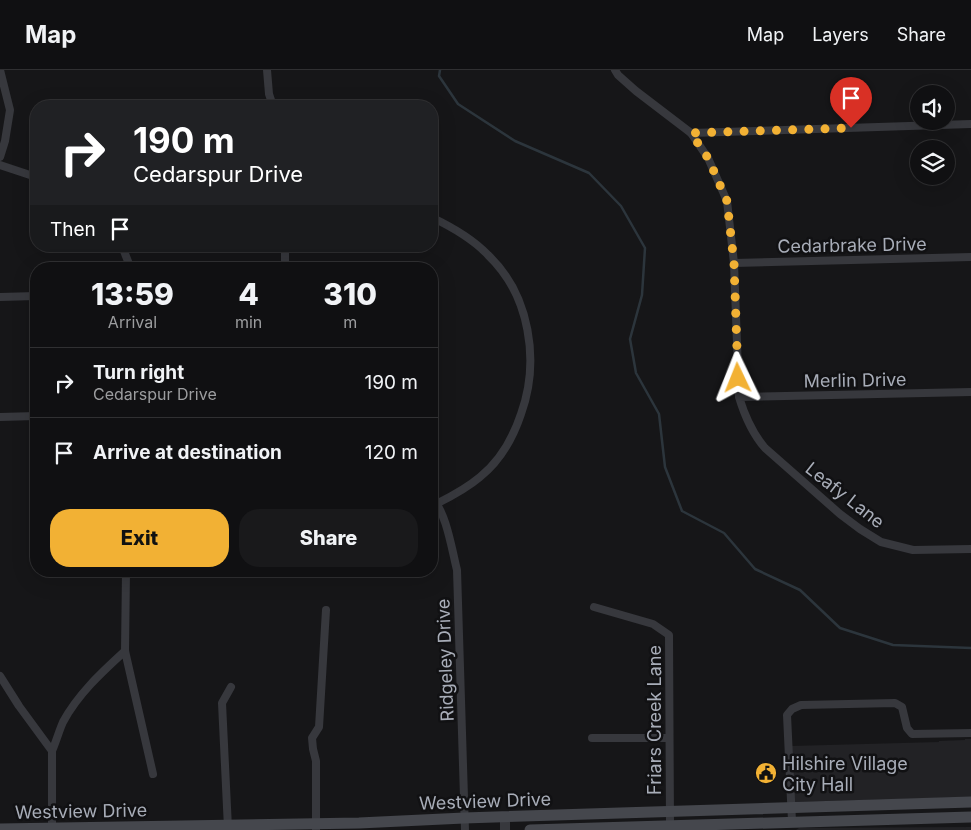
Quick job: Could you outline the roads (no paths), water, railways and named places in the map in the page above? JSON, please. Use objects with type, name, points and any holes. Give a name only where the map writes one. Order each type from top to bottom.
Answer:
[{"type":"main road","points":[[954,802],[954,817]]},
{"type":"main road","name":"Westview Drive","points":[[0,829],[360,827],[505,816],[971,802]]},
{"type":"main road","name":"Westview Drive","points":[[530,830],[644,828],[670,825],[778,826],[792,821],[971,817]]},
{"type":"street","points":[[0,70],[10,110],[5,141],[0,156]]},
{"type":"street","points":[[267,70],[271,100]]},
{"type":"street","name":"Leafy Lane","points":[[615,70],[636,91],[691,133],[708,158],[727,201],[734,263],[739,398],[749,425],[765,448],[840,514],[869,536],[889,545],[913,550],[971,549]]},
{"type":"street","points":[[691,133],[971,124]]},
{"type":"street","points":[[0,165],[30,175]]},
{"type":"street","points":[[438,221],[466,236],[490,255],[507,278],[521,304],[528,332],[531,362],[530,382],[525,404],[509,441],[480,477],[438,503]]},
{"type":"street","name":"Cedarbrake Drive","points":[[734,263],[971,257]]},
{"type":"street","points":[[0,297],[30,296]]},
{"type":"street","name":"Merlin Drive","points":[[739,398],[971,392]]},
{"type":"street","points":[[0,417],[30,416]]},
{"type":"street","name":"Ridgeley Drive","points":[[438,503],[448,531],[458,570],[465,830]]},
{"type":"street","points":[[126,577],[125,652],[152,774]]},
{"type":"street","name":"Friars Creek Lane","points":[[594,607],[653,624],[668,634],[670,825]]},
{"type":"street","points":[[316,827],[316,761],[312,738],[319,726],[326,610]]},
{"type":"street","points":[[52,830],[52,751],[63,722],[97,678],[125,652]]},
{"type":"street","points":[[0,676],[52,751]]},
{"type":"street","points":[[228,828],[222,703],[232,687]]},
{"type":"street","points":[[792,821],[787,715],[796,707],[801,705],[895,703],[902,707],[907,728],[912,734],[971,733]]},
{"type":"street","points":[[592,738],[669,738]]},
{"type":"street","points":[[777,808],[778,826]]},
{"type":"street","points":[[643,812],[644,828]]},
{"type":"street","points":[[505,816],[505,830]]},
{"type":"waterway","points":[[440,70],[439,76],[458,104],[515,141],[589,173],[621,206],[645,248],[642,295],[630,339],[636,373],[659,414],[665,467],[682,511],[724,533],[755,569],[800,590],[840,628],[893,645],[971,648]]},
{"type":"place","name":"Hilshire Village City Hall","points":[[766,773]]}]
